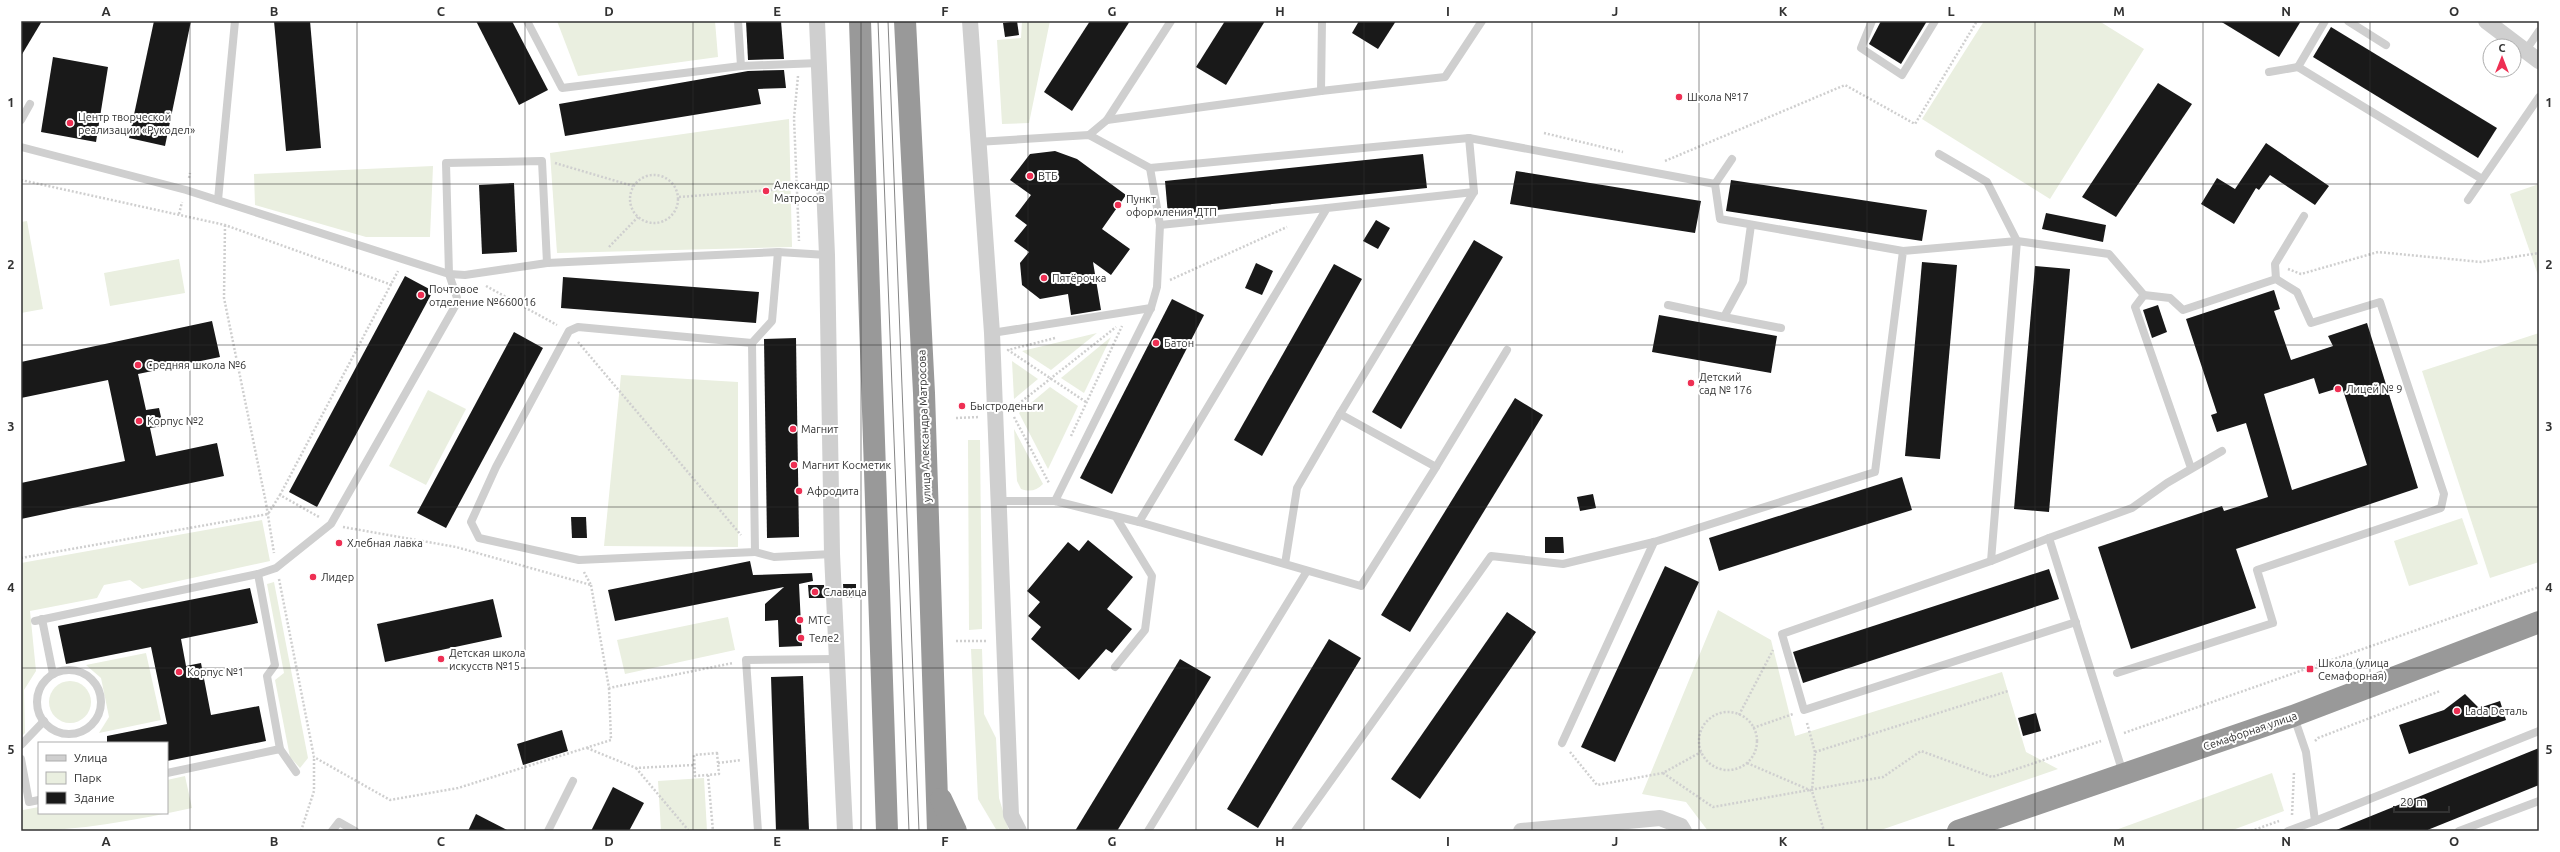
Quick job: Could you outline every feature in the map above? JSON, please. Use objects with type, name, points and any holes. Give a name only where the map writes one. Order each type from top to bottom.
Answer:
[{"type":"highway","points":[[860,21],[887,831]]},
{"type":"highway","name":"улица Александра Матросова","points":[[905,21],[924,393],[938,831]]},
{"type":"highway","name":"Семафорная улица","points":[[1958,831],[2293,716],[2539,622]]},
{"type":"highway","points":[[937,790],[956,831]]},
{"type":"street","points":[[817,21],[827,255],[832,554],[845,831]]},
{"type":"street","points":[[970,21],[977,142],[992,333],[1011,815],[1019,831]]},
{"type":"street","points":[[2486,21],[2539,61]]},
{"type":"street","points":[[1521,831],[1660,818],[1681,826],[1684,831]]},
{"type":"lane","points":[[218,200],[235,21]]},
{"type":"lane","points":[[528,21],[562,88],[741,66],[819,63]]},
{"type":"lane","points":[[738,21],[741,66]]},
{"type":"lane","points":[[1089,135],[1107,120],[1171,21]]},
{"type":"lane","points":[[1321,91],[1322,21]]},
{"type":"lane","points":[[1107,120],[1321,91],[1445,78],[1482,21]]},
{"type":"lane","points":[[1872,21],[1861,48],[1902,75],[1935,21]]},
{"type":"lane","points":[[2298,67],[2326,21]]},
{"type":"lane","points":[[2348,21],[2386,45]]},
{"type":"lane","points":[[2526,50],[2539,31]]},
{"type":"lane","points":[[2269,72],[2298,67],[2482,179]]},
{"type":"lane","points":[[2468,200],[2539,96]]},
{"type":"lane","points":[[21,120],[30,104]]},
{"type":"lane","points":[[977,142],[1089,135],[1150,168],[1469,138],[1715,184]]},
{"type":"lane","points":[[1285,564],[1297,488],[1474,192],[1469,138]]},
{"type":"lane","points":[[21,147],[186,190],[449,274],[465,275],[547,263],[598,262],[778,252],[799,255],[827,255]]},
{"type":"lane","points":[[1939,154],[1987,182],[2018,241],[1991,561]]},
{"type":"lane","points":[[1732,159],[1715,184],[1720,219],[1903,251],[2018,241],[2109,254],[2144,295],[2170,298],[2183,310],[2276,280],[2296,292],[2311,323],[2380,302],[2444,494],[2441,508],[2257,570],[2273,623],[2117,673]]},
{"type":"lane","points":[[53,674],[39,620],[258,574],[276,568],[331,524],[458,301],[449,274],[446,163],[542,161],[547,263]]},
{"type":"lane","points":[[1055,501],[1151,308],[1157,286],[1160,225],[1150,168]]},
{"type":"lane","points":[[1160,225],[1474,192]]},
{"type":"lane","points":[[1139,522],[1327,208]]},
{"type":"lane","points":[[2276,280],[2275,264],[2304,216]]},
{"type":"lane","points":[[1724,317],[1743,282],[1751,225]]},
{"type":"lane","points":[[1295,831],[1491,556],[1563,564],[1654,542],[1875,472],[1903,251]]},
{"type":"lane","points":[[755,552],[752,343],[772,320],[778,252]]},
{"type":"lane","points":[[2144,295],[2135,307],[2190,468]]},
{"type":"lane","points":[[1668,305],[1781,328]]},
{"type":"lane","points":[[992,333],[1151,308]]},
{"type":"lane","points":[[752,343],[578,327],[569,331],[496,467],[471,522],[479,538],[579,560],[755,552],[774,557],[832,554]]},
{"type":"lane","points":[[998,501],[1055,501],[1139,522],[1361,586],[1508,350]]},
{"type":"lane","points":[[1340,414],[1436,467]]},
{"type":"lane","points":[[2076,622],[1804,710],[1782,634],[1991,561],[2132,508],[2190,468],[2222,451]]},
{"type":"lane","points":[[1115,667],[1145,630],[1152,576],[1116,517]]},
{"type":"lane","points":[[2049,538],[2123,774]]},
{"type":"lane","points":[[1562,743],[1654,542]]},
{"type":"lane","points":[[1148,831],[1307,571]]},
{"type":"lane","points":[[258,574],[275,665],[267,676],[280,749],[296,772]]},
{"type":"lane","points":[[758,831],[746,660],[837,659]]},
{"type":"lane","points":[[74,670],[92,679],[100,693],[101,708],[91,726],[82,732],[61,733],[44,722],[39,712],[38,696],[45,681],[53,674],[74,670]]},
{"type":"lane","points":[[2293,716],[2306,752],[2315,820]]},
{"type":"lane","points":[[21,745],[44,722]]},
{"type":"lane","points":[[2288,831],[2539,731]]},
{"type":"lane","points":[[168,773],[280,749]]},
{"type":"lane","points":[[21,759],[29,802],[38,800]]},
{"type":"lane","points":[[548,831],[573,781]]},
{"type":"lane","points":[[2459,831],[2539,801]]},
{"type":"lane","points":[[332,831],[338,822],[355,831]]},
{"type":"path","points":[[1663,161],[1845,85],[1915,124],[1977,21]]},
{"type":"path","points":[[793,63],[798,69],[794,118],[798,188],[799,255]]},
{"type":"path","points":[[1544,133],[1626,152]]},
{"type":"path","points":[[542,161],[633,186]]},
{"type":"path","points":[[660,175],[673,183],[679,197],[675,211],[662,222],[654,223],[638,217],[630,202],[633,186],[645,176],[660,175]]},
{"type":"path","points":[[21,180],[225,225],[392,285]]},
{"type":"path","points":[[679,197],[798,188]]},
{"type":"path","points":[[179,214],[182,202]]},
{"type":"path","points":[[598,262],[603,253],[638,217]]},
{"type":"path","points":[[1157,286],[1292,224]]},
{"type":"path","points":[[225,225],[224,298],[268,514],[276,568],[314,757],[314,791],[301,831]]},
{"type":"path","points":[[2275,264],[2301,274],[2378,252],[2481,262],[2539,253]]},
{"type":"path","points":[[21,558],[268,514],[280,495],[392,285],[402,259]]},
{"type":"path","points":[[465,275],[569,331],[755,552]]},
{"type":"path","points":[[1117,322],[1124,320]]},
{"type":"path","points":[[1052,476],[1049,483],[1010,410],[1124,320]]},
{"type":"path","points":[[1068,442],[1124,320]]},
{"type":"path","points":[[1062,336],[1008,350],[1086,402]]},
{"type":"path","points":[[956,418],[979,417]]},
{"type":"path","points":[[280,495],[331,524],[456,547],[591,585]]},
{"type":"path","points":[[314,757],[390,800],[458,788],[611,740],[609,688],[591,585],[579,560]]},
{"type":"path","points":[[1663,773],[1713,807],[1812,791],[1883,777],[1921,751],[1992,777],[2111,737],[2539,587]]},
{"type":"path","points":[[1739,715],[1782,634]]},
{"type":"path","points":[[956,641],[991,641]]},
{"type":"path","points":[[609,688],[746,660]]},
{"type":"path","points":[[2251,831],[2292,816],[2294,759],[2306,752],[2318,738],[2440,690]]},
{"type":"path","points":[[1815,752],[2008,692]]},
{"type":"path","points":[[1753,728],[1804,710],[1815,752],[1812,791],[1824,831]]},
{"type":"path","points":[[1719,714],[1739,715],[1753,728],[1756,747],[1747,763],[1735,769],[1721,769],[1706,760],[1701,752],[1700,734],[1711,718],[1719,714]]},
{"type":"path","points":[[1562,743],[1597,785],[1663,773],[1701,752]]},
{"type":"path","points":[[587,748],[636,768],[694,765]]},
{"type":"path","points":[[717,753],[718,763],[719,774],[695,776],[694,755],[717,753]]},
{"type":"path","points":[[718,763],[754,758]]},
{"type":"path","points":[[1747,763],[1812,791]]},
{"type":"path","points":[[636,768],[689,831]]},
{"type":"path","points":[[708,775],[713,831]]},
{"type":"green space","points":[[557,21],[715,21],[718,57],[578,76]]},
{"type":"green space","points":[[1022,21],[1050,21],[1029,123],[1002,124],[997,40],[1021,38]]},
{"type":"green space","points":[[1984,21],[2099,21],[2144,49],[2050,199],[1922,119]]},
{"type":"green space","points":[[789,119],[792,247],[557,253],[550,153]]},
{"type":"green space","points":[[433,166],[430,237],[366,237],[255,205],[254,174]]},
{"type":"green space","points":[[2539,184],[2539,278],[2510,194]]},
{"type":"green space","points":[[27,221],[43,309],[21,313],[21,222]]},
{"type":"green space","points":[[179,259],[185,293],[110,306],[104,273]]},
{"type":"green space","points":[[1097,333],[1051,370],[1022,351]]},
{"type":"green space","points":[[2539,333],[2539,562],[2490,578],[2422,371]]},
{"type":"green space","points":[[1111,337],[1084,393],[1061,378]]},
{"type":"green space","points":[[1012,361],[1038,379],[1014,399]]},
{"type":"green space","points":[[621,375],[738,382],[738,547],[604,546]]},
{"type":"green space","points":[[1050,387],[1078,406],[1048,469],[1019,413]]},
{"type":"green space","points":[[428,390],[466,409],[426,485],[389,466]]},
{"type":"green space","points":[[1014,429],[1043,484],[1030,491],[1021,489],[1017,481]]},
{"type":"green space","points":[[968,440],[980,440],[982,629],[969,630]]},
{"type":"green space","points":[[2462,518],[2478,564],[2409,586],[2394,541]]},
{"type":"green space","points":[[262,520],[270,561],[142,589],[130,580],[104,585],[97,598],[30,611],[36,671],[24,690],[25,733],[21,737],[21,563]]},
{"type":"green space","points":[[274,582],[308,758],[300,768],[290,757],[275,680],[284,673],[267,584]]},
{"type":"green space","points":[[1718,610],[1771,640],[1795,736],[2002,672],[2026,752],[2058,769],[1878,831],[1708,831],[1686,802],[1642,794]]},
{"type":"green space","points":[[728,617],[735,650],[625,674],[617,640]]},
{"type":"green space","points":[[971,649],[982,649],[984,714],[996,738],[999,798],[1009,831],[997,831],[978,799]]},
{"type":"green space","points":[[146,653],[161,720],[99,733],[109,717],[101,678],[86,665]]},
{"type":"green space","points":[[70,681],[85,687],[91,702],[85,717],[70,723],[55,717],[49,702],[55,687]]},
{"type":"green space","points":[[2272,773],[2284,811],[2230,831],[2113,831]]},
{"type":"green space","points":[[185,776],[192,808],[168,813],[168,780]]},
{"type":"green space","points":[[704,778],[707,831],[661,831],[658,781]]},
{"type":"green space","points":[[21,802],[23,810],[38,807],[38,814],[164,814],[86,827],[43,831],[21,831]]},
{"type":"building","points":[[21,21],[42,21],[21,56]]},
{"type":"building","points":[[154,21],[191,21],[165,146],[129,138]]},
{"type":"building","points":[[274,21],[310,21],[321,148],[286,151]]},
{"type":"building","points":[[476,21],[512,21],[548,90],[519,105]]},
{"type":"building","points":[[746,21],[781,21],[784,59],[748,60]]},
{"type":"building","points":[[1017,21],[1019,35],[1005,37],[1003,23]]},
{"type":"building","points":[[1090,21],[1130,21],[1072,111],[1044,92]]},
{"type":"building","points":[[1225,21],[1265,21],[1226,85],[1196,67]]},
{"type":"building","points":[[1359,21],[1396,21],[1378,49],[1352,33]]},
{"type":"building","points":[[1881,21],[1927,21],[1901,64],[1869,44]]},
{"type":"building","points":[[2220,21],[2301,21],[2279,57]]},
{"type":"building","points":[[2331,27],[2497,128],[2478,158],[2313,57]]},
{"type":"building","points":[[53,57],[108,67],[96,142],[41,132]]},
{"type":"building","points":[[784,70],[786,88],[758,89],[761,104],[565,136],[559,104],[748,71]]},
{"type":"building","points":[[2158,83],[2192,104],[2116,217],[2082,197]]},
{"type":"building","points":[[2266,143],[2329,186],[2315,205],[2270,175],[2259,190],[2256,188],[2234,224],[2201,204],[2217,178],[2235,189]]},
{"type":"building","points":[[1055,151],[1077,159],[1126,195],[1102,229],[1130,249],[1111,275],[1093,262],[1101,310],[1071,315],[1068,294],[1040,299],[1022,285],[1020,263],[1029,252],[1014,241],[1027,225],[1015,216],[1031,195],[1010,180],[1030,154]]},
{"type":"building","points":[[1423,154],[1427,188],[1168,215],[1165,181]]},
{"type":"building","points":[[1516,171],[1701,201],[1695,233],[1510,204]]},
{"type":"building","points":[[1731,180],[1927,210],[1922,241],[1726,211]]},
{"type":"building","points":[[514,183],[517,252],[482,254],[479,185]]},
{"type":"building","points":[[2046,213],[2106,225],[2103,242],[2042,229]]},
{"type":"building","points":[[1376,220],[1390,228],[1378,249],[1363,241]]},
{"type":"building","points":[[1474,240],[1503,257],[1401,429],[1372,412]]},
{"type":"building","points":[[1922,262],[1957,265],[1940,459],[1905,456]]},
{"type":"building","points":[[1256,263],[1273,271],[1262,295],[1245,288]]},
{"type":"building","points":[[1334,264],[1362,279],[1262,456],[1234,440]]},
{"type":"building","points":[[2035,266],[2070,269],[2049,512],[2014,509]]},
{"type":"building","points":[[405,276],[433,291],[317,507],[289,492]]},
{"type":"building","points":[[563,277],[759,292],[756,323],[561,308]]},
{"type":"building","points":[[2274,290],[2280,309],[2274,311],[2291,360],[2333,346],[2328,336],[2367,323],[2418,488],[2236,549],[2256,608],[2131,649],[2098,547],[2222,506],[2224,511],[2268,497],[2246,423],[2217,432],[2211,415],[2217,413],[2186,319]],"holes":[[[2314,378],[2319,394],[2342,387],[2367,465],[2292,490],[2264,394]]]},
{"type":"building","points":[[1172,299],[1204,315],[1112,494],[1080,478]]},
{"type":"building","points":[[2158,305],[2167,332],[2152,338],[2143,310]]},
{"type":"building","points":[[1659,315],[1777,336],[1771,373],[1652,352]]},
{"type":"building","name":"Корпус №2","points":[[212,321],[220,357],[138,374],[146,410],[159,408],[163,426],[150,428],[156,456],[217,443],[224,476],[21,519],[21,483],[125,461],[108,380],[21,398],[21,362]]},
{"type":"building","points":[[514,332],[543,348],[446,528],[417,513]]},
{"type":"building","points":[[796,338],[799,537],[767,538],[764,339]]},
{"type":"building","points":[[1515,398],[1543,415],[1410,632],[1381,615]]},
{"type":"building","points":[[1902,477],[1912,510],[1719,571],[1709,538]]},
{"type":"building","points":[[1593,494],[1596,508],[1580,511],[1577,497]]},
{"type":"building","points":[[571,517],[586,517],[587,538],[572,538]]},
{"type":"building","points":[[1545,537],[1563,537],[1564,553],[1545,553]]},
{"type":"building","points":[[1088,540],[1133,577],[1107,609],[1132,629],[1112,653],[1106,649],[1079,680],[1031,639],[1041,627],[1028,616],[1040,602],[1027,591],[1068,542],[1079,551]]},
{"type":"building","points":[[750,561],[753,575],[812,573],[813,581],[799,584],[802,646],[779,647],[778,620],[765,621],[765,604],[784,587],[615,621],[608,590]]},
{"type":"building","points":[[1665,566],[1699,582],[1615,762],[1581,747]]},
{"type":"building","points":[[2049,569],[2059,599],[1803,683],[1793,652]]},
{"type":"building","points":[[843,584],[856,584],[856,598],[844,598]]},
{"type":"building","points":[[808,585],[824,585],[825,598],[809,598]]},
{"type":"building","name":"Корпус №1","points":[[250,588],[258,623],[181,639],[186,666],[201,663],[211,715],[259,706],[266,741],[168,761],[168,742],[107,742],[107,736],[167,724],[151,647],[66,664],[58,626]]},
{"type":"building","points":[[493,599],[502,637],[385,662],[377,624]]},
{"type":"building","points":[[1507,612],[1536,632],[1420,799],[1391,779]]},
{"type":"building","points":[[1329,639],[1361,658],[1258,828],[1227,809]]},
{"type":"building","points":[[1180,659],[1211,677],[1117,831],[1075,831]]},
{"type":"building","points":[[803,676],[809,831],[776,831],[771,677]]},
{"type":"building","points":[[2465,694],[2479,708],[2500,701],[2506,720],[2409,754],[2399,725],[2444,710]]},
{"type":"building","points":[[2036,713],[2041,731],[2023,736],[2018,718]]},
{"type":"building","points":[[562,730],[568,751],[523,765],[517,744]]},
{"type":"building","points":[[2539,748],[2539,785],[2425,831],[2334,831]]},
{"type":"building","points":[[613,787],[644,803],[629,831],[591,831]]},
{"type":"building","points":[[476,814],[509,831],[468,831]]},
{"type":"tram line","points":[[878,21],[909,831]]},
{"type":"tram line","points":[[888,21],[919,831]]},
{"type":"place","name":"Школа №17","points":[[1679,97]]},
{"type":"place","name":"Центр творческой реализации «Рукодел»","points":[[70,123]]},
{"type":"place","name":"ВТБ","points":[[1030,176]]},
{"type":"place","name":"Александр Матросов","points":[[766,191]]},
{"type":"place","name":"Пункт оформления ДТП","points":[[1118,205]]},
{"type":"place","name":"Пятёрочка","points":[[1044,278]]},
{"type":"place","name":"Почтовое отделение №660016","points":[[421,295]]},
{"type":"place","name":"Батон","points":[[1156,343]]},
{"type":"place","name":"Средняя школа №6","points":[[138,365]]},
{"type":"place","name":"Детский сад № 176","points":[[1691,383]]},
{"type":"place","name":"Лицей № 9","points":[[2338,389]]},
{"type":"place","name":"Быстроденьги","points":[[962,406]]},
{"type":"place","name":"Корпус №2","points":[[139,421]]},
{"type":"place","name":"Магнит","points":[[793,429]]},
{"type":"place","name":"Магнит Косметик","points":[[794,465]]},
{"type":"place","name":"Афродита","points":[[799,491]]},
{"type":"place","name":"Хлебная лавка","points":[[339,543]]},
{"type":"place","name":"Лидер","points":[[313,577]]},
{"type":"place","name":"Славица","points":[[815,592]]},
{"type":"place","name":"МТС","points":[[800,620]]},
{"type":"place","name":"Теле2","points":[[801,638]]},
{"type":"place","name":"Детская школа искусств №15","points":[[441,659]]},
{"type":"place","name":"Школа (улица Семафорная)","points":[[2310,669]]},
{"type":"place","name":"Корпус №1","points":[[179,672]]},
{"type":"place","name":"Lada Dеталь","points":[[2457,711]]}]
